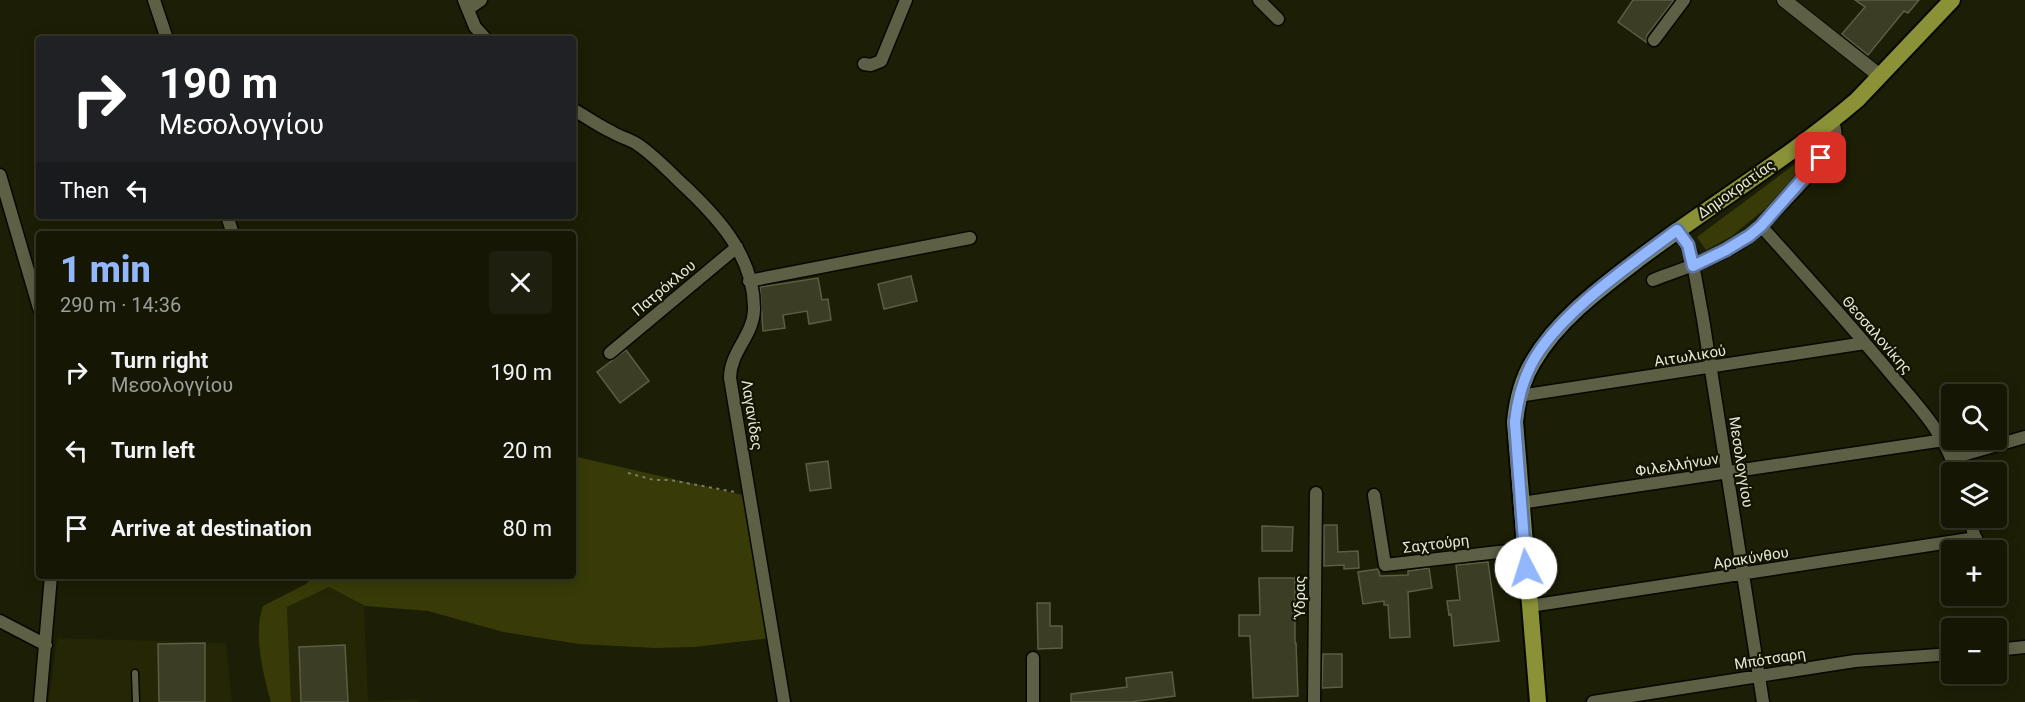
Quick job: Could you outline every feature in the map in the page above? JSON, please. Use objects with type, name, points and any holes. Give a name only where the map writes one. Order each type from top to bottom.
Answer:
[{"type":"main road","name":"Δημοκρατίας","points":[[1538,702],[1515,422],[1519,396],[1533,362],[1567,319],[1618,275],[1677,230],[1832,121],[1857,100],[1953,0]]},
{"type":"street","points":[[154,0],[166,36]]},
{"type":"street","points":[[481,0],[466,4],[475,27],[483,36]]},
{"type":"street","points":[[864,64],[871,65],[881,61],[906,0]]},
{"type":"street","points":[[1259,0],[1278,19]]},
{"type":"street","points":[[1654,40],[1684,0]]},
{"type":"street","points":[[1784,0],[1880,76]]},
{"type":"street","name":"Λαγανίδες","points":[[576,111],[637,144],[696,197],[724,228],[737,248],[749,281],[753,300],[753,317],[733,357],[730,378],[784,702]]},
{"type":"street","points":[[1653,280],[1693,266],[1726,250],[1761,226],[1811,172],[1832,145],[1835,133],[1832,121]]},
{"type":"street","points":[[0,175],[36,298]]},
{"type":"street","name":"Θεσσαλονίκης","points":[[1761,226],[1865,343],[1941,436]]},
{"type":"street","name":"Μεσολογγίου","points":[[1677,230],[1688,245],[1693,266],[1728,472],[1763,702]]},
{"type":"street","points":[[749,281],[970,237]]},
{"type":"street","name":"Πατρόκλου","points":[[610,353],[737,248]]},
{"type":"street","name":"Αιτωλικού","points":[[1519,396],[1865,343]]},
{"type":"street","points":[[1952,458],[2025,436]]},
{"type":"street","name":"Φιλελλήνων","points":[[1521,503],[1941,440]]},
{"type":"street","name":"Θεσσαλονίκης","points":[[1948,450],[1953,462]]},
{"type":"street","name":"Ύδρας","points":[[1314,702],[1316,493]]},
{"type":"street","name":"Σαχτούρη","points":[[1374,495],[1385,565],[1525,549]]},
{"type":"street","name":"Αρακύνθου","points":[[1530,606],[1941,549]]},
{"type":"street","points":[[40,702],[51,579]]},
{"type":"street","points":[[0,621],[46,645]]},
{"type":"street","points":[[2007,649],[2025,647]]},
{"type":"street","name":"Μπότσαρη","points":[[1593,702],[1855,661],[1941,655]]},
{"type":"street","points":[[1033,658],[1033,702]]},
{"type":"lane","points":[[135,673],[136,702]]},
{"type":"path","points":[[628,473],[654,480],[670,480],[749,495]]},
{"type":"shaded area","points":[[1803,158],[1806,163],[1766,208],[1732,236],[1706,250],[1697,237]]},
{"type":"shaded area","points":[[576,457],[747,496],[770,638],[694,647],[655,648],[579,644],[503,632],[428,611],[365,606],[329,587],[287,607],[291,702],[271,702],[262,666],[259,641],[263,606],[306,584],[311,579],[576,579]]},
{"type":"shaded area","points":[[329,587],[364,606],[368,701],[419,699],[419,702],[291,702],[287,607]]},
{"type":"shaded area","points":[[57,638],[226,643],[232,702],[49,702]]},
{"type":"building","points":[[1633,0],[1674,0],[1647,35],[1646,42],[1618,22]]},
{"type":"building","points":[[1855,0],[1919,0],[1908,13],[1904,11],[1868,55],[1842,34],[1865,7]]},
{"type":"building","points":[[911,276],[917,301],[884,309],[878,284]]},
{"type":"building","points":[[818,278],[822,300],[828,299],[831,320],[809,324],[807,311],[783,315],[785,328],[763,331],[760,287]]},
{"type":"building","points":[[626,350],[649,381],[620,403],[597,372]]},
{"type":"building","points":[[828,461],[831,488],[810,491],[806,464]]},
{"type":"building","points":[[1324,525],[1337,525],[1338,552],[1358,551],[1359,568],[1344,569],[1344,565],[1324,566]]},
{"type":"building","points":[[1262,526],[1293,527],[1292,551],[1262,551]]},
{"type":"building","points":[[1488,562],[1499,641],[1454,646],[1451,614],[1449,615],[1447,601],[1460,600],[1456,565]]},
{"type":"building","points":[[1429,568],[1432,588],[1408,592],[1410,637],[1390,638],[1388,605],[1384,605],[1384,601],[1363,604],[1358,572],[1378,569],[1380,576],[1408,575],[1408,571]]},
{"type":"building","points":[[1259,578],[1295,578],[1298,696],[1253,698],[1250,636],[1239,636],[1239,615],[1260,615]]},
{"type":"building","points":[[1037,603],[1050,603],[1050,626],[1062,626],[1062,648],[1038,649]]},
{"type":"building","points":[[205,643],[205,702],[159,702],[158,644]]},
{"type":"building","points":[[345,645],[348,702],[301,702],[299,647]]},
{"type":"building","points":[[1323,654],[1342,654],[1342,687],[1322,688]]},
{"type":"building","points":[[1172,672],[1175,696],[1130,702],[1071,702],[1071,694],[1127,687],[1126,678]]},
{"type":"route","points":[[1526,568],[1515,422],[1523,382],[1546,343],[1592,296],[1677,230],[1688,245],[1693,266],[1749,236],[1811,172],[1821,158]]}]
